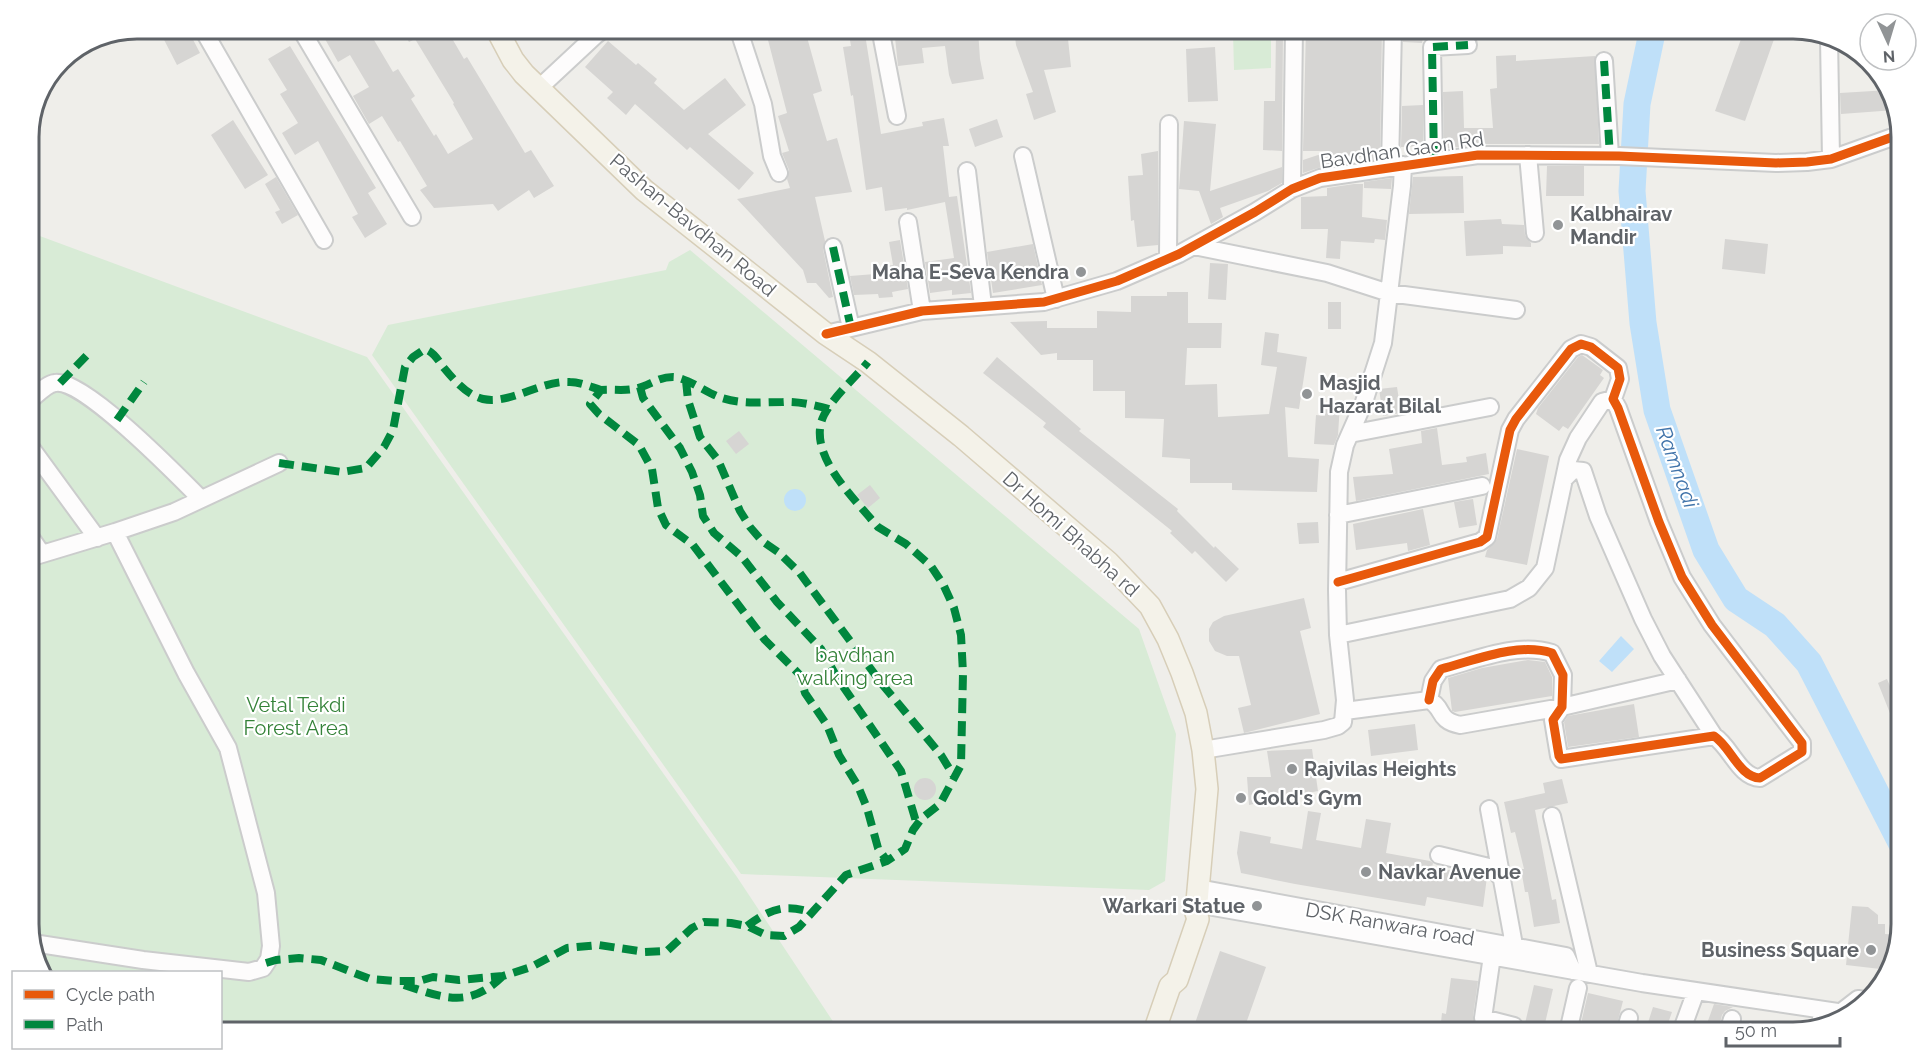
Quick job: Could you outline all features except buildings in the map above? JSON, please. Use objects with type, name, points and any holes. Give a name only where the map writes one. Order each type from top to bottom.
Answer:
[{"type":"main road","name":"Pashan-Bavdhan Road","points":[[502,39],[513,60],[538,88],[644,190],[826,334]]},
{"type":"main road","name":"Dr Homi Bhabha rd","points":[[826,334],[868,362],[1014,481],[1108,562],[1150,606],[1168,639],[1182,673],[1196,713],[1203,750],[1207,789],[1197,902]]},
{"type":"main road","points":[[1157,1022],[1170,986],[1167,978],[1188,917],[1197,902]]},
{"type":"street","points":[[208,39],[324,240]]},
{"type":"street","points":[[307,39],[412,217]]},
{"type":"street","points":[[538,88],[592,39]]},
{"type":"street","points":[[742,39],[763,104],[772,156],[778,173]]},
{"type":"street","points":[[882,39],[897,116]]},
{"type":"street","points":[[1292,189],[1294,39]]},
{"type":"street","points":[[1203,750],[1324,730],[1343,722],[1345,711],[1338,635],[1340,472],[1350,434],[1364,402],[1383,343],[1389,293],[1396,166],[1393,39]]},
{"type":"street","points":[[1434,161],[1432,46],[1468,45]]},
{"type":"street","points":[[1829,46],[1831,159]]},
{"type":"street","points":[[1604,61],[1615,156]]},
{"type":"street","points":[[1168,259],[1170,124]]},
{"type":"street","name":"Bavdhan Gaon Rd","points":[[826,334],[922,311],[1056,299],[1117,281],[1194,246],[1292,189],[1320,178],[1478,155],[1658,157],[1776,163],[1831,159],[1891,138]]},
{"type":"street","points":[[1528,155],[1535,233]]},
{"type":"street","points":[[1023,156],[1056,299]]},
{"type":"street","points":[[967,171],[983,306]]},
{"type":"street","points":[[909,222],[922,311]]},
{"type":"street","points":[[1194,246],[1327,273],[1389,293],[1516,310]]},
{"type":"street","points":[[833,247],[851,328]]},
{"type":"street","points":[[1338,582],[1480,542],[1487,537],[1510,430],[1516,419],[1571,348],[1581,344],[1591,347],[1618,368],[1620,379],[1613,399],[1682,577],[1712,625],[1802,743],[1802,752],[1760,778],[1753,778],[1746,773],[1721,741],[1714,736],[1662,656],[1643,620],[1598,516],[1583,471],[1573,470],[1564,479]]},
{"type":"street","points":[[39,394],[55,382],[72,387],[134,433],[201,499]]},
{"type":"street","points":[[1338,635],[1510,599],[1528,588],[1545,568],[1568,460],[1578,438],[1602,402],[1613,399]]},
{"type":"street","points":[[1350,434],[1490,407]]},
{"type":"street","points":[[39,459],[97,538]]},
{"type":"street","points":[[39,555],[174,512],[279,463]]},
{"type":"street","points":[[1338,515],[1482,486]]},
{"type":"street","points":[[41,944],[142,960],[249,972],[263,968],[269,959],[271,946],[266,893],[228,748],[186,673],[115,532]]},
{"type":"street","points":[[1430,700],[1434,681],[1441,669],[1511,651],[1540,649],[1552,653],[1563,675],[1562,707],[1553,720],[1559,756],[1563,760],[1714,736]]},
{"type":"street","points":[[1345,711],[1430,700],[1435,702],[1442,716],[1450,723],[1460,724],[1562,707],[1678,680]]},
{"type":"street","points":[[1489,809],[1515,954]]},
{"type":"street","points":[[1552,816],[1581,972],[1696,991],[1821,1018]]},
{"type":"street","points":[[1439,855],[1493,868],[1501,878]]},
{"type":"street","name":"DSK Ranwara road","points":[[1197,902],[1248,905],[1483,950],[1566,956],[1581,972]]},
{"type":"street","points":[[1483,950],[1483,1018],[1498,1022]]},
{"type":"street","points":[[1570,1022],[1578,988]]},
{"type":"street","points":[[1685,1022],[1696,991]]},
{"type":"green space","points":[[1233,39],[1271,39],[1271,68],[1234,70]]},
{"type":"green space","name":"Vetal Tekdi Forest Area","points":[[39,236],[367,357],[737,877],[833,1022],[222,1022],[222,971],[52,971],[44,955],[39,930]]},
{"type":"green space","name":"bavdhan walking area","points":[[690,250],[1139,629],[1176,734],[1165,881],[1149,890],[741,874],[372,355],[388,325],[666,270],[669,262]]},
{"type":"water","points":[[791,489],[799,489],[806,496],[806,504],[799,511],[791,511],[784,504],[784,496]]},
{"type":"water","points":[[1621,636],[1634,649],[1612,672],[1599,661]]},
{"type":"waterway","name":"Ramnadi","points":[[1651,39],[1637,104],[1632,191],[1643,323],[1657,410],[1706,550],[1736,599],[1775,625],[1809,663],[1891,823]]},
{"type":"marked path","points":[[1434,161],[1432,47],[1468,45]]},
{"type":"marked path","points":[[1604,61],[1610,156]]},
{"type":"marked path","points":[[833,247],[851,328]]},
{"type":"marked path","points":[[279,463],[342,472],[366,468],[384,447],[393,430],[405,367],[413,357],[425,349],[434,354],[461,386],[483,399],[504,399],[559,382],[578,383],[601,390]]},
{"type":"marked path","points":[[60,383],[88,354]]},
{"type":"marked path","points":[[829,409],[823,408],[818,406],[794,402],[736,401],[719,397],[673,377],[633,389],[601,390],[590,404],[599,414],[639,445],[652,469],[658,508],[666,525],[693,545],[765,640],[800,675],[805,693],[827,725],[839,755],[858,786],[867,808],[878,848],[887,861],[905,849],[913,830],[922,818],[940,804],[961,765],[963,673],[961,635],[954,608],[943,584],[931,566],[906,544],[878,527],[842,485],[825,457],[820,429],[824,415],[828,408],[839,394],[868,362]]},
{"type":"marked path","points":[[686,381],[688,400],[700,437],[718,460],[740,511],[750,527],[762,541],[778,552],[799,572],[882,684],[941,755],[955,778]]},
{"type":"marked path","points":[[117,420],[144,382]]},
{"type":"marked path","points":[[640,387],[643,398],[680,448],[692,472],[700,495],[703,516],[714,533],[742,557],[777,602],[821,649],[838,679],[901,771],[917,825]]},
{"type":"marked path","points":[[266,963],[299,958],[321,960],[370,979],[419,981],[433,977],[459,980],[503,976],[531,967],[567,948],[599,945],[645,952],[667,951],[692,928],[704,922],[731,923],[747,926],[766,935],[784,936],[799,927],[846,875],[887,861]]},
{"type":"marked path","points":[[747,926],[763,915],[778,909],[794,908],[813,913]]},
{"type":"marked path","points":[[404,985],[432,994],[456,998],[479,993],[503,976]]},
{"type":"cycle path","points":[[826,334],[922,311],[1044,302],[1117,281],[1179,254],[1292,189],[1320,178],[1478,155],[1619,156],[1776,163],[1807,162],[1831,159],[1891,138]]},
{"type":"cycle path","points":[[1338,582],[1480,542],[1487,537],[1510,430],[1516,419],[1571,349],[1581,344],[1591,347],[1618,368],[1620,379],[1613,399],[1682,577],[1712,625],[1802,743],[1802,752],[1760,778],[1746,773],[1714,736],[1561,759],[1553,720],[1562,707],[1563,675],[1552,653],[1539,650],[1511,651],[1441,669],[1433,681],[1429,700]]},
{"type":"place","name":"Kalbhairav Mandir","points":[[1558,225]]},
{"type":"place","name":"Maha E-Seva Kendra","points":[[1081,272]]},
{"type":"place","name":"Masjid Hazarat Bilal","points":[[1307,394]]},
{"type":"place","name":"Rajvilas Heights","points":[[1292,769]]},
{"type":"place","name":"Gold's Gym","points":[[1241,798]]},
{"type":"place","name":"Navkar Avenue","points":[[1366,872]]},
{"type":"place","name":"Warkari Statue","points":[[1257,906]]},
{"type":"place","name":"Business Square","points":[[1871,950]]}]
